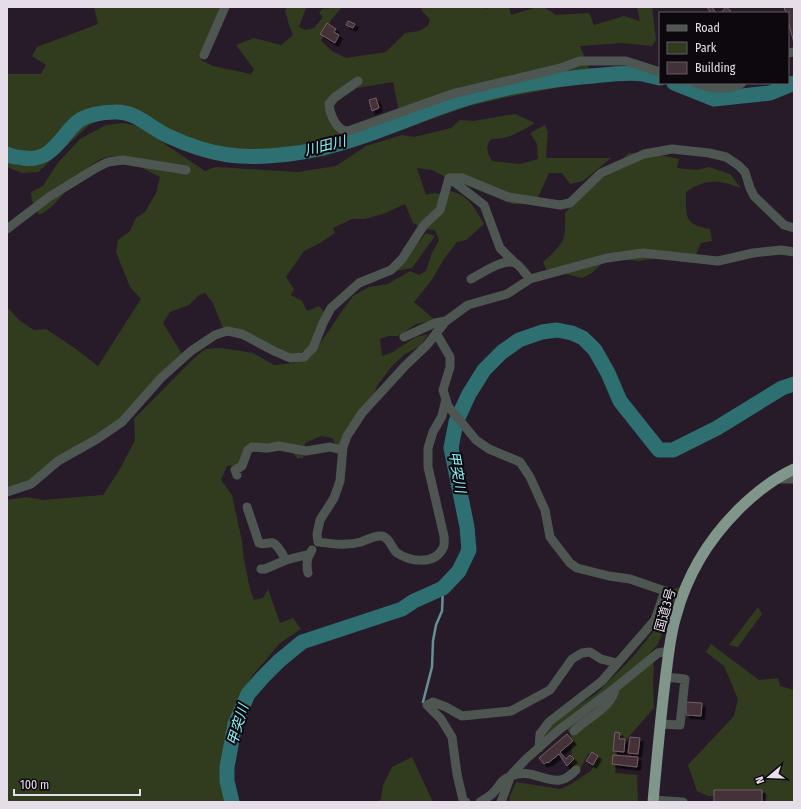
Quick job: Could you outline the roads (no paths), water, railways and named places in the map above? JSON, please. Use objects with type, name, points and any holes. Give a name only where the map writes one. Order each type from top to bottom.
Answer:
[{"type":"highway","name":"国道3号","points":[[653,801],[665,677],[669,651],[676,616],[691,575],[714,536],[731,517],[757,492],[794,469]]},
{"type":"street","points":[[204,55],[225,7]]},
{"type":"street","points":[[358,81],[335,97],[329,104],[330,111],[337,125],[344,131],[348,131],[452,94],[561,68],[580,61],[626,61],[659,72]]},
{"type":"street","points":[[699,84],[725,89],[737,87],[741,84]]},
{"type":"street","points":[[449,178],[462,178],[508,197],[560,205],[570,203],[601,173],[644,154],[672,149],[709,153],[726,157],[738,165],[745,172],[754,196],[784,225],[794,228]]},
{"type":"street","points":[[7,229],[49,197],[108,162],[123,160],[186,170]]},
{"type":"street","points":[[449,178],[484,205],[500,248],[522,268],[530,279]]},
{"type":"street","points":[[7,492],[31,484],[58,461],[97,439],[122,422],[161,378],[191,351],[215,335],[227,331],[242,334],[290,358],[304,357],[313,348],[331,308],[359,283],[391,270],[402,259],[424,225],[440,210],[449,178]]},
{"type":"street","points":[[308,573],[307,563],[310,554],[318,542],[317,534],[320,520],[334,498],[340,481],[342,450],[347,436],[362,413],[427,344],[446,321],[468,306],[507,294],[530,279],[607,258],[643,253],[718,261],[753,253],[781,250],[794,252]]},
{"type":"street","points":[[471,279],[503,262],[514,262]]},
{"type":"street","points":[[404,337],[435,323],[446,321]]},
{"type":"street","points":[[436,333],[450,357],[450,367],[443,390],[447,402],[476,440],[489,449],[520,462],[530,477],[545,510],[550,537],[570,563],[577,568],[609,576],[630,579],[666,591],[655,620],[602,681],[549,722],[540,734],[539,748]]},
{"type":"street","points":[[318,542],[344,545],[383,536],[387,538],[398,554],[411,559],[432,560],[437,556],[444,548],[444,536],[428,467],[428,448],[433,432],[442,416],[447,402]]},
{"type":"street","points":[[237,475],[235,470],[242,466],[248,450],[252,447],[268,448],[279,446],[306,451],[330,447],[342,450]]},
{"type":"street","points":[[776,480],[794,479]]},
{"type":"street","points":[[247,507],[248,515],[252,520],[260,543],[263,545],[272,543],[276,545],[286,560]]},
{"type":"street","points":[[261,569],[265,569],[286,560],[310,554]]},
{"type":"street","points":[[501,802],[512,775],[526,759],[560,729],[616,688],[658,653],[669,651]]},
{"type":"street","points":[[466,802],[463,800],[457,774],[452,738],[441,719],[426,705],[434,702],[462,716],[511,711],[550,690],[572,659],[582,653],[590,652],[601,659],[617,663]]},
{"type":"street","points":[[660,724],[680,725],[685,679],[665,677]]},
{"type":"street","points":[[574,731],[583,722],[605,708],[615,695],[616,688]]},
{"type":"street","points":[[480,802],[493,793],[502,780],[512,775],[527,772],[554,780],[561,780],[576,770]]},
{"type":"street","points":[[653,801],[683,802]]},
{"type":"waterway","name":"川田川","points":[[7,154],[24,158],[41,156],[54,148],[79,120],[94,114],[123,112],[136,117],[161,133],[198,148],[227,155],[256,157],[272,156],[308,151],[346,142],[473,96],[526,84],[620,73],[636,73],[659,78]]},
{"type":"waterway","name":"川田川","points":[[676,84],[714,99],[770,93],[794,83]]},
{"type":"waterway","name":"甲突川","points":[[232,802],[227,781],[227,767],[235,724],[248,694],[263,677],[279,661],[302,642],[402,609],[414,601],[443,588],[459,571],[469,550],[467,527],[451,448],[456,422],[469,394],[484,370],[502,352],[519,340],[542,332],[557,330],[572,333],[583,338],[595,350],[608,373],[620,401],[659,450],[673,450],[717,428],[782,388],[794,384]]},
{"type":"waterway","points":[[423,702],[432,667],[433,641],[436,625],[442,611],[443,588]]}]
